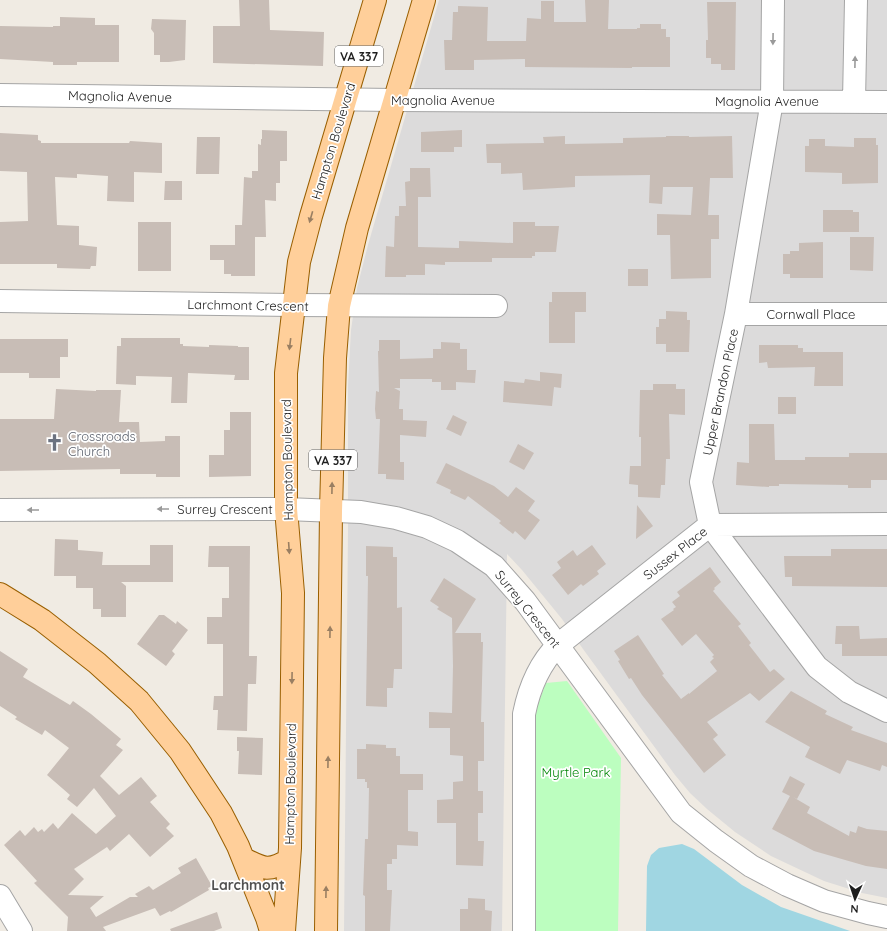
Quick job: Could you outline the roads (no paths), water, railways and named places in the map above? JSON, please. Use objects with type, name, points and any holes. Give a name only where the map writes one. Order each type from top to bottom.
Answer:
[{"type":"main road","name":"Hampton Boulevard","points":[[284,931],[289,860],[293,593],[286,509],[286,373],[299,262],[375,0]]},
{"type":"main road","name":"VA 337","points":[[326,931],[331,511],[335,358],[339,306],[357,228],[424,0]]},
{"type":"main road","points":[[0,594],[42,620],[97,663],[139,701],[180,751],[221,813],[244,860],[268,918],[271,931]]},
{"type":"main road","points":[[244,860],[269,869],[279,866],[289,860]]},
{"type":"street","name":"Upper Brandon Place","points":[[773,0],[772,101],[736,314],[701,482],[710,525],[817,667],[849,692],[887,711]]},
{"type":"street","points":[[854,102],[856,0]]},
{"type":"street","name":"Magnolia Avenue","points":[[0,94],[394,100],[887,102]]},
{"type":"street","name":"Larchmont Crescent","points":[[0,301],[293,306],[496,306]]},
{"type":"street","name":"Cornwall Place","points":[[736,314],[887,314]]},
{"type":"street","name":"Surrey Crescent","points":[[0,510],[286,509],[361,512],[396,518],[427,527],[457,541],[494,566],[525,601],[681,813],[751,866],[787,885],[824,901],[887,917]]},
{"type":"street","name":"Sussex Place","points":[[558,645],[710,525],[887,524]]},
{"type":"street","points":[[524,931],[524,714],[528,696],[538,673],[549,654],[558,645]]},
{"type":"street","points":[[0,896],[21,931]]},
{"type":"water","points":[[682,844],[694,849],[742,885],[781,907],[850,931],[646,931],[647,866],[651,855],[659,848]]},
{"type":"place","name":"Crossroads Church","points":[[55,443]]},
{"type":"district","name":"Larchmont","points":[[248,885]]},
{"type":"park label","name":"Myrtle Park","points":[[576,772]]}]
